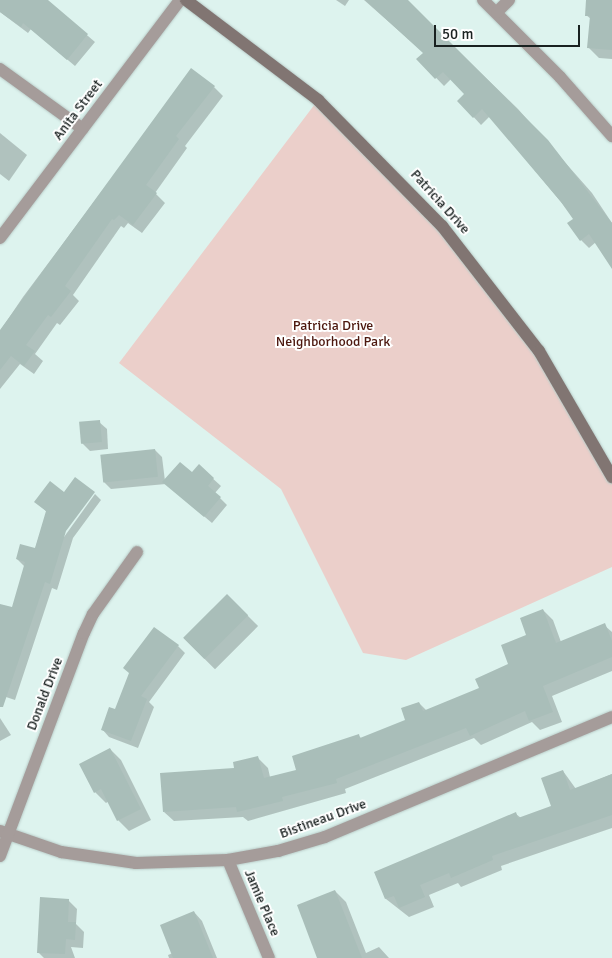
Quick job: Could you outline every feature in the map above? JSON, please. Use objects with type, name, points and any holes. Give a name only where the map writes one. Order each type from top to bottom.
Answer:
[{"type":"street","name":"Anita Street","points":[[0,238],[180,0]]},
{"type":"street","name":"Patricia Drive","points":[[186,0],[318,100],[442,226],[544,358],[612,477]]},
{"type":"street","points":[[483,0],[560,77],[612,136]]},
{"type":"street","points":[[496,12],[509,0]]},
{"type":"street","points":[[0,69],[83,129]]},
{"type":"street","name":"Donald Drive","points":[[0,856],[4,833],[84,633],[93,614],[137,552]]},
{"type":"street","name":"Bistineau Drive","points":[[4,833],[61,852],[110,860],[162,863],[228,860],[278,851],[325,838],[612,717]]},
{"type":"street","name":"Jamie Place","points":[[228,860],[270,958]]},
{"type":"green space","name":"Patricia Drive Neighborhood Park","points":[[318,100],[442,226],[544,358],[612,484],[612,567],[406,660],[363,653],[281,489],[119,363]]},
{"type":"building","points":[[0,0],[48,0],[88,34],[67,60],[23,23],[21,27],[0,12]]},
{"type":"building","points":[[365,0],[408,0],[548,140],[612,223],[612,269],[589,234],[580,241],[567,223],[573,219],[561,202],[482,109],[473,118],[457,101],[464,94],[443,72],[435,79],[416,59],[423,53]]},
{"type":"building","points":[[586,0],[612,0],[612,50],[587,48],[590,16],[585,16]]},
{"type":"building","points":[[191,68],[215,86],[176,136],[179,139],[146,185],[157,193],[133,225],[119,215],[114,220],[112,219],[65,286],[71,291],[51,317],[48,315],[26,345],[35,351],[24,366],[11,356],[0,370],[0,330]]},
{"type":"building","points":[[100,420],[102,442],[81,444],[79,422]]},
{"type":"building","points":[[155,449],[158,477],[103,483],[100,455]]},
{"type":"building","points":[[180,462],[192,472],[199,464],[214,478],[208,486],[221,497],[204,517],[162,482]]},
{"type":"building","points":[[75,477],[95,492],[66,531],[50,584],[45,582],[3,707],[0,707],[0,604],[12,607],[25,562],[16,559],[20,544],[35,548],[46,511],[34,502],[50,481],[64,492]]},
{"type":"building","points":[[227,594],[248,615],[204,659],[183,638]]},
{"type":"building","points":[[543,609],[556,643],[605,623],[612,641],[612,657],[543,686],[553,712],[529,721],[525,711],[470,736],[466,728],[336,779],[337,783],[282,797],[283,801],[237,812],[236,807],[163,812],[160,773],[234,768],[233,762],[258,756],[264,778],[296,770],[292,756],[359,734],[360,738],[405,720],[401,708],[419,702],[423,711],[479,688],[475,679],[508,664],[501,645],[526,635],[520,618]]},
{"type":"building","points":[[154,627],[179,645],[141,696],[147,699],[131,741],[101,730],[109,707],[115,709],[129,673],[123,668]]},
{"type":"building","points":[[110,748],[141,809],[117,821],[101,789],[94,793],[79,764]]},
{"type":"building","points":[[563,770],[570,790],[612,774],[612,815],[492,856],[493,860],[451,878],[449,873],[420,885],[425,897],[399,908],[394,896],[385,899],[374,872],[516,812],[518,818],[551,806],[541,778]]},
{"type":"building","points":[[335,890],[362,958],[317,958],[297,905]]},
{"type":"building","points":[[40,897],[69,899],[68,922],[76,922],[75,940],[66,939],[65,954],[37,953]]},
{"type":"building","points":[[194,911],[213,958],[173,958],[160,925]]}]
